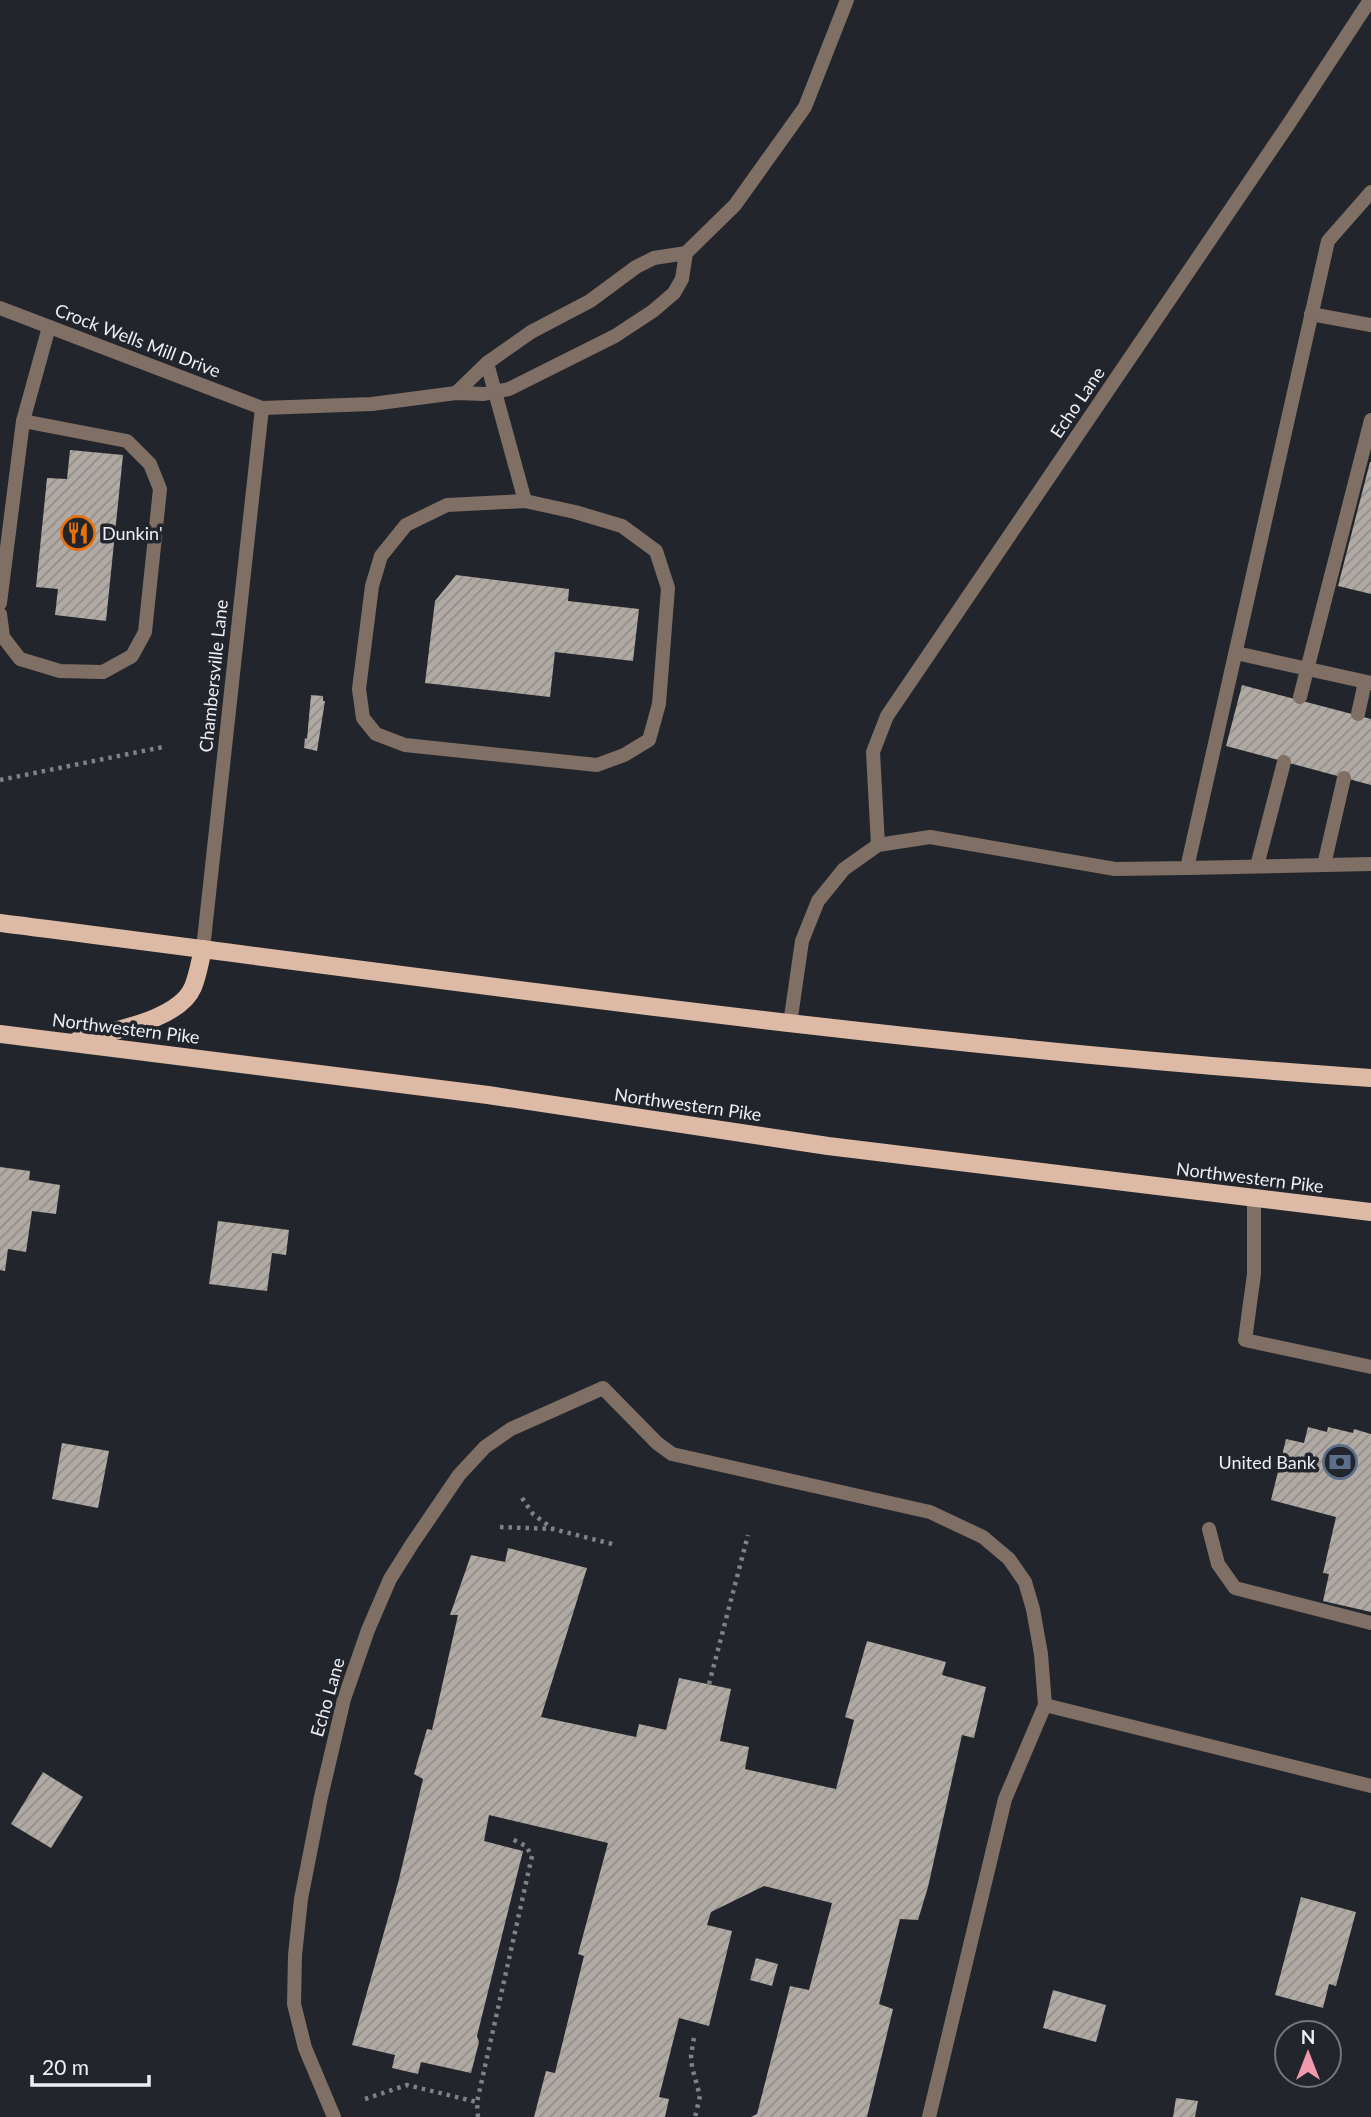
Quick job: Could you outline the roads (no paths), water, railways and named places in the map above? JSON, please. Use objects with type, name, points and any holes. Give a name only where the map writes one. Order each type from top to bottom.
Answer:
[{"type":"main road","points":[[0,923],[730,1018],[1167,1062],[1371,1078]]},
{"type":"main road","points":[[70,1042],[166,1014],[181,1003],[193,989],[203,949]]},
{"type":"main road","name":"Northwestern Pike","points":[[0,1034],[488,1095],[828,1146],[1371,1212]]},
{"type":"street","points":[[456,393],[487,363],[531,332],[590,301],[636,267],[654,258],[686,253],[735,205],[805,107],[847,0]]},
{"type":"street","name":"Echo Lane","points":[[878,845],[873,752],[887,716],[1370,0]]},
{"type":"street","points":[[1187,868],[1328,241],[1371,192]]},
{"type":"street","points":[[262,408],[372,404],[456,393],[484,394],[509,389],[614,337],[653,311],[674,293],[682,279],[686,253]]},
{"type":"street","name":"Crock Wells Mill Drive","points":[[0,308],[262,408]]},
{"type":"street","points":[[1311,314],[1371,325]]},
{"type":"street","points":[[0,603],[23,421],[49,327]]},
{"type":"street","points":[[487,363],[525,501]]},
{"type":"street","name":"Chambersville Lane","points":[[203,949],[262,408]]},
{"type":"street","points":[[1300,697],[1371,420]]},
{"type":"street","points":[[0,614],[3,637],[20,659],[60,671],[103,672],[132,656],[145,632],[160,489],[150,464],[127,441],[23,421]]},
{"type":"street","points":[[525,501],[622,526],[656,551],[668,588],[659,704],[649,740],[624,755],[597,765],[405,745],[376,734],[363,718],[359,689],[372,586],[382,556],[406,525],[447,505],[525,501]]},
{"type":"street","points":[[1236,653],[1368,683],[1358,714]]},
{"type":"street","points":[[1257,866],[1284,762]]},
{"type":"street","points":[[1324,865],[1344,778]]},
{"type":"street","points":[[790,1024],[802,941],[818,901],[844,869],[878,845],[930,837],[1115,869],[1371,864]]},
{"type":"street","points":[[1254,1198],[1254,1274],[1245,1340],[1371,1367]]},
{"type":"street","name":"Echo Lane","points":[[334,2117],[305,2048],[294,2004],[295,1955],[301,1899],[320,1797],[344,1699],[368,1630],[390,1579],[459,1475],[485,1447],[511,1429],[603,1388],[657,1443],[672,1454],[930,1512],[982,1537],[1009,1559],[1025,1583],[1037,1631],[1045,1705]]},
{"type":"street","points":[[1209,1529],[1218,1564],[1235,1588],[1371,1623]]},
{"type":"street","points":[[929,2117],[1005,1799],[1045,1705],[1371,1786]]},
{"type":"place","name":"Dunkin'","points":[[78,533]]},
{"type":"place","name":"United Bank","points":[[1340,1462]]}]
